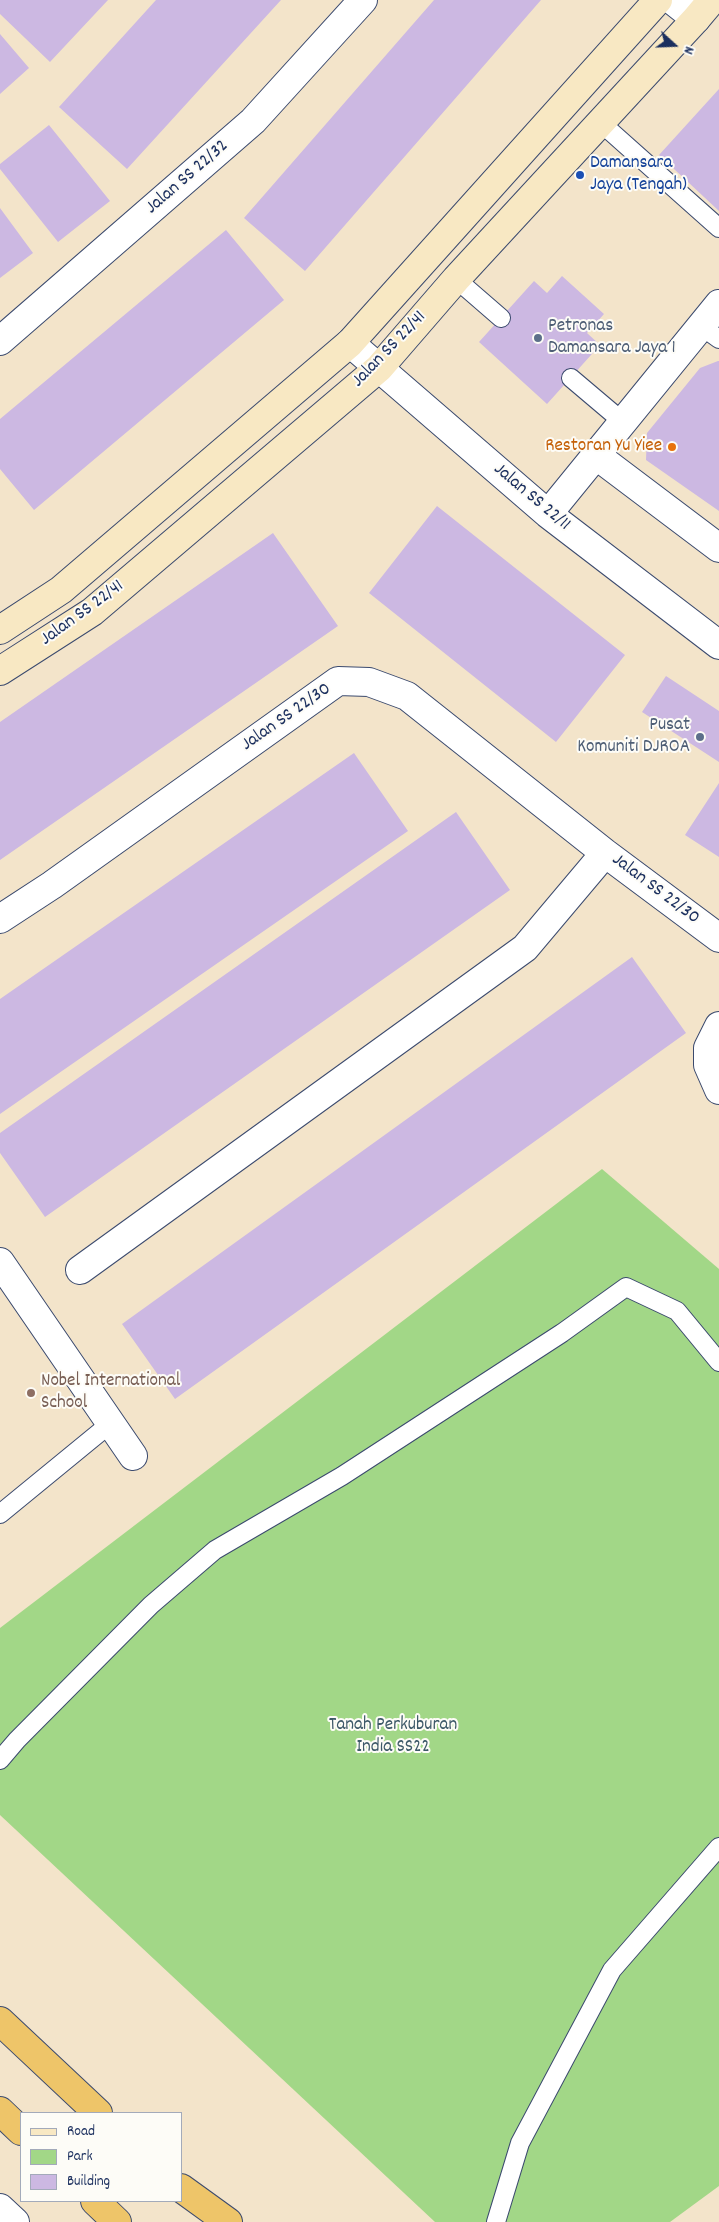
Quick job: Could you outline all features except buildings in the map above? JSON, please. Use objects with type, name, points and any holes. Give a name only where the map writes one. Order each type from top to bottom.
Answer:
[{"type":"highway","points":[[0,2021],[97,2112]]},
{"type":"highway","points":[[0,2111],[20,2130]]},
{"type":"highway","points":[[182,2189],[228,2222]]},
{"type":"highway","points":[[182,2195],[209,2222]]},
{"type":"highway","points":[[95,2202],[116,2221]]},
{"type":"street","name":"Jalan SS 22/32","points":[[0,341],[253,121],[363,0]]},
{"type":"street","name":"Jalan SS 22/41","points":[[0,630],[61,590],[350,342],[658,0]]},
{"type":"street","points":[[672,0],[704,10]]},
{"type":"street","name":"Jalan SS 22/41","points":[[0,671],[92,612],[378,368],[456,279],[704,10]]},
{"type":"street","points":[[548,514],[623,422],[710,333],[719,304]]},
{"type":"street","name":"Jalan SS 22/11","points":[[350,342],[548,514],[719,645]]},
{"type":"street","points":[[597,456],[719,548]]},
{"type":"street","name":"Jalan SS 22/30","points":[[0,919],[52,885],[338,681],[369,682],[408,696],[605,853],[719,938]]},
{"type":"street","points":[[80,1270],[524,948],[605,853]]},
{"type":"street","points":[[719,1026],[708,1048],[708,1065],[719,1090]]},
{"type":"street","points":[[0,1262],[133,1456]]},
{"type":"street","points":[[0,2208],[15,2222]]},
{"type":"lane","points":[[600,122],[719,228]]},
{"type":"lane","points":[[456,279],[500,318]]},
{"type":"lane","points":[[571,378],[623,422]]},
{"type":"lane","points":[[0,1760],[17,1740],[151,1605],[215,1550],[342,1476],[562,1333],[626,1287],[677,1311],[719,1362]]},
{"type":"lane","points":[[0,1514],[110,1423]]},
{"type":"lane","points":[[496,2222],[520,2144],[612,1970],[719,1847]]},
{"type":"green space","name":"Tanah Perkuburan India SS22","points":[[602,1169],[719,1269],[719,2186],[670,2222],[435,2222],[0,1815],[0,1628]]},
{"type":"place","name":"Damansara Jaya (Tengah)","points":[[580,175]]},
{"type":"place","name":"Petronas Damansara Jaya 1","points":[[538,338]]},
{"type":"place","name":"Restoran Yu Yiee","points":[[672,447]]},
{"type":"place","name":"Pusat Komuniti DJROA","points":[[700,737]]},
{"type":"place","name":"Nobel International School","points":[[31,1393]]}]
